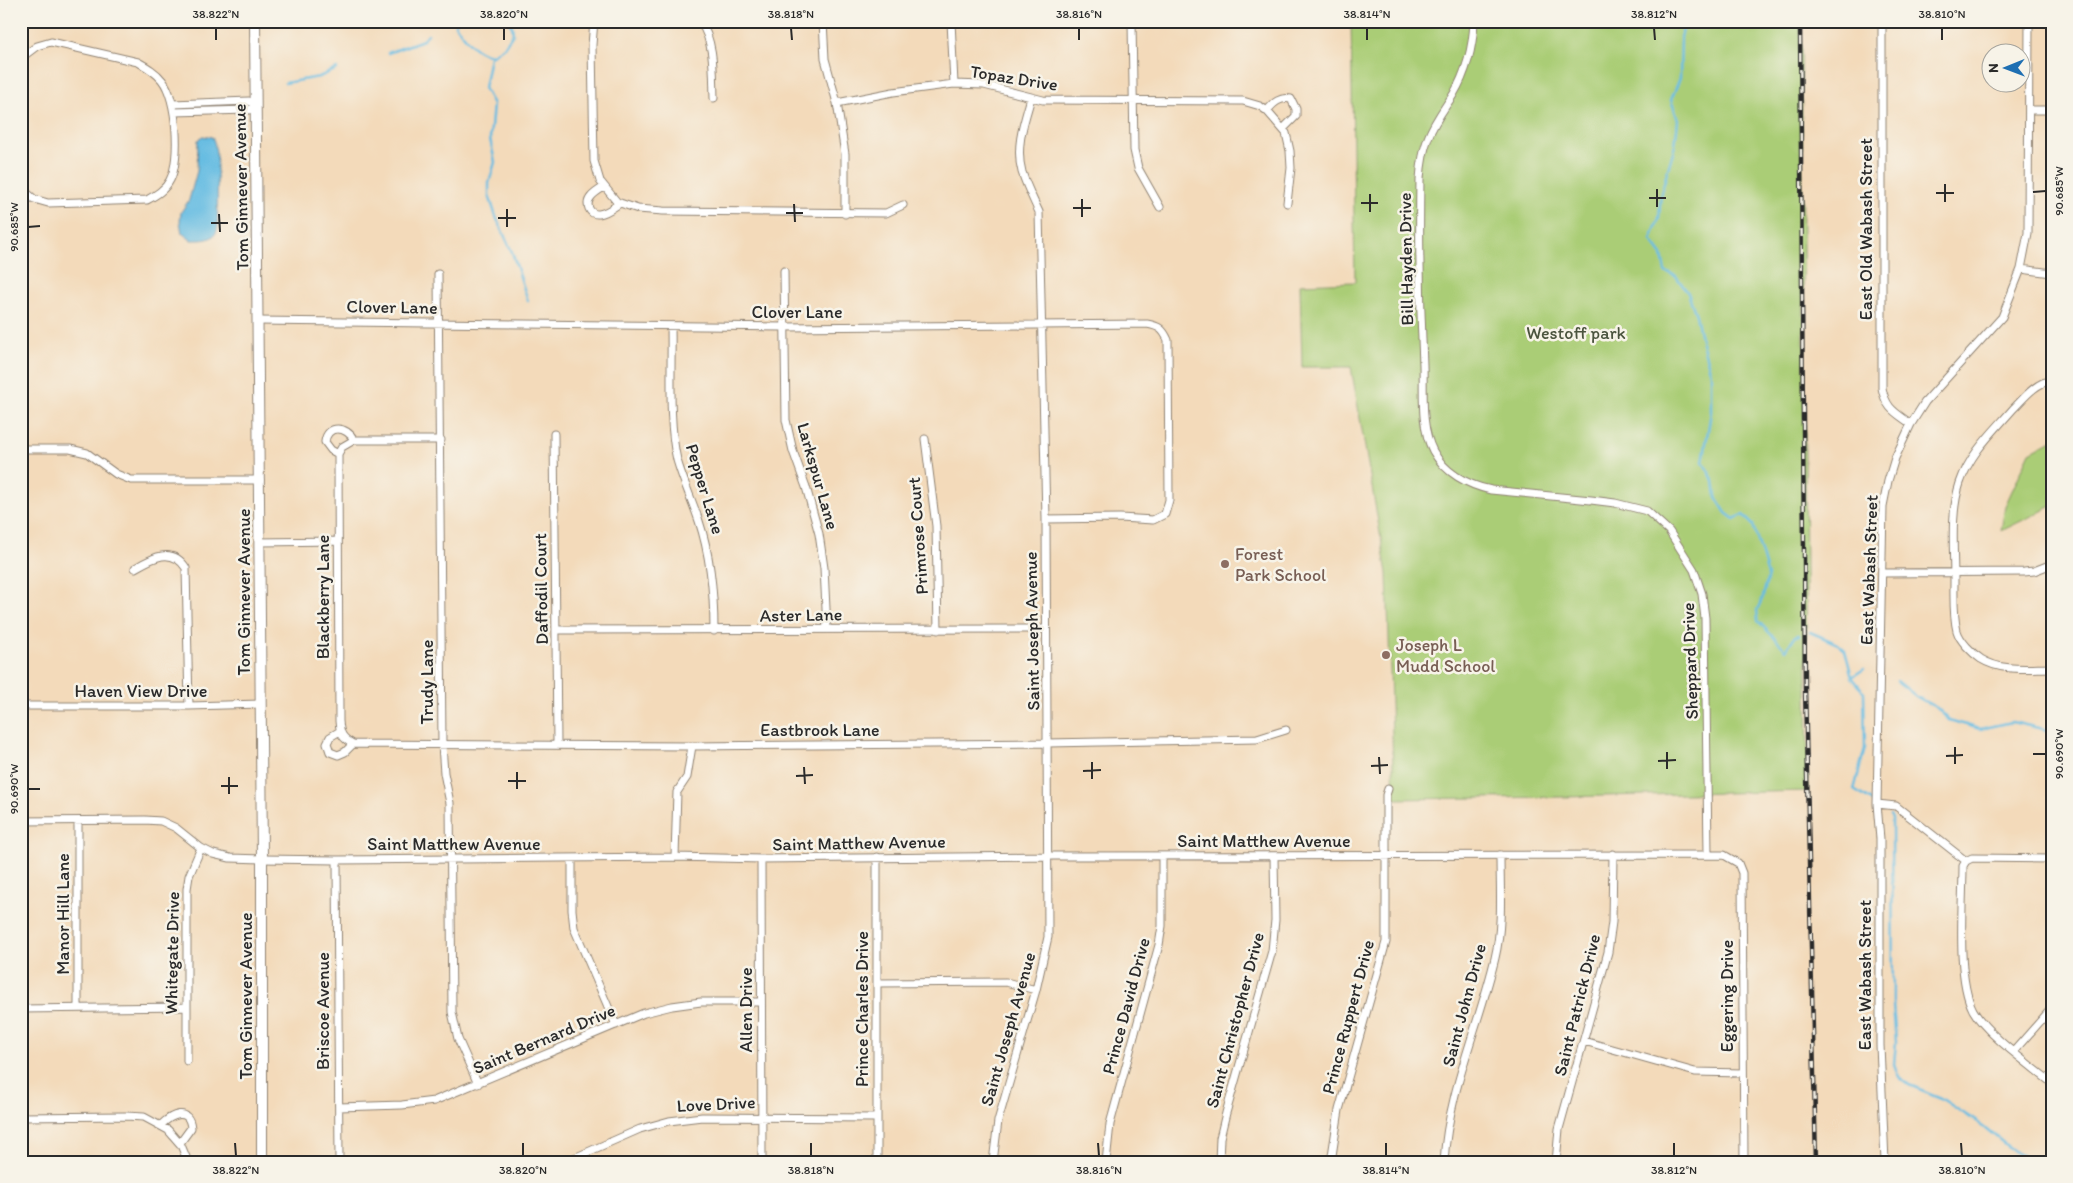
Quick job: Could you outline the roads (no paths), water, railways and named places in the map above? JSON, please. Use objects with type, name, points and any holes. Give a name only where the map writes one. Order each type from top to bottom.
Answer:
[{"type":"main road","name":"Tom Ginnever Avenue","points":[[256,21],[262,859],[262,1162]]},
{"type":"street","points":[[594,21],[592,44],[594,161],[600,181],[617,202],[638,209],[663,211],[845,214],[886,213],[903,205]]},
{"type":"street","points":[[700,21],[707,32],[713,60],[714,98]]},
{"type":"street","points":[[823,21],[825,59],[837,102],[845,154],[845,214]]},
{"type":"street","points":[[951,21],[954,84]]},
{"type":"street","points":[[1132,21],[1134,150],[1138,168],[1160,207]]},
{"type":"street","name":"Bill Hayden Drive","points":[[1474,21],[1468,58],[1458,85],[1438,116],[1428,138],[1422,158],[1420,216],[1425,423],[1428,439],[1442,464],[1456,476],[1474,486]]},
{"type":"street","name":"East Old Wabash Street","points":[[1882,21],[1882,388],[1884,400],[1889,407],[1911,424]]},
{"type":"street","name":"East Wabash Street","points":[[1885,1162],[1880,1045],[1880,839],[1877,804],[1883,506],[1895,458],[1911,424],[1925,402],[2002,317],[2021,269],[2028,233],[2029,21]]},
{"type":"street","points":[[21,58],[37,46],[51,42],[138,62],[151,69],[163,81],[173,104],[176,165],[170,182],[158,194],[147,200],[48,203],[34,199],[21,188]]},
{"type":"street","name":"Topaz Drive","points":[[837,102],[954,84],[984,84],[1043,100],[1134,102],[1243,101],[1260,106],[1283,129],[1291,159],[1287,203]]},
{"type":"street","name":"Saint Joseph Avenue","points":[[993,1162],[998,1121],[1036,990],[1048,937],[1046,519],[1039,212],[1022,172],[1020,158],[1022,129],[1031,98]]},
{"type":"street","points":[[1267,111],[1273,103],[1282,98],[1291,99],[1296,110],[1296,116],[1283,129]]},
{"type":"street","points":[[173,104],[249,101],[256,106],[249,110],[174,112]]},
{"type":"street","points":[[2029,110],[2052,110]]},
{"type":"street","points":[[604,187],[590,197],[588,203],[592,214],[598,215],[608,212],[620,203]]},
{"type":"street","points":[[2021,269],[2052,273]]},
{"type":"street","name":"Larkspur Lane","points":[[784,271],[786,420],[793,451],[820,534],[827,629]]},
{"type":"street","name":"Trudy Lane","points":[[438,274],[442,745],[444,773],[450,803],[452,1012],[458,1039],[478,1084]]},
{"type":"street","name":"Clover Lane","points":[[258,321],[784,327],[1042,324],[1156,325],[1164,330],[1168,340],[1169,500],[1166,514],[1153,520],[1120,518],[1046,519]]},
{"type":"street","name":"Pepper Lane","points":[[671,326],[674,442],[683,480],[699,520],[709,554],[714,593],[714,631]]},
{"type":"street","points":[[2052,380],[2046,381],[2032,389],[1985,440],[1970,460],[1960,483],[1954,512],[1957,632],[1966,645],[1979,658],[1992,665],[2011,668],[2052,668]]},
{"type":"street","points":[[354,440],[344,430],[336,428],[326,436],[325,442],[331,450],[340,450],[354,440],[440,440]]},
{"type":"street","name":"Daffodil Court","points":[[554,434],[557,743]]},
{"type":"street","name":"Primrose Court","points":[[924,439],[936,526],[938,630]]},
{"type":"street","points":[[21,449],[70,449],[87,453],[116,474],[131,480],[260,480]]},
{"type":"street","name":"Blackberry Lane","points":[[340,450],[338,541],[340,731],[344,740]]},
{"type":"street","name":"Sheppard Drive","points":[[1474,486],[1491,490],[1616,503],[1647,511],[1669,531],[1682,550],[1694,570],[1702,594],[1706,618],[1708,854]]},
{"type":"street","points":[[260,542],[338,541]]},
{"type":"street","points":[[135,568],[154,557],[169,556],[177,558],[186,568],[189,706]]},
{"type":"street","points":[[1883,573],[2034,572],[2052,564]]},
{"type":"street","name":"Aster Lane","points":[[557,630],[1046,629]]},
{"type":"street","name":"Haven View Drive","points":[[21,706],[261,704]]},
{"type":"street","name":"Eastbrook Lane","points":[[344,740],[353,744],[442,745],[557,743],[692,746],[1048,743],[1257,739],[1286,730]]},
{"type":"street","name":"Eastbrook Lane","points":[[340,731],[330,737],[327,743],[330,752],[338,755],[345,752],[353,744]]},
{"type":"street","points":[[675,857],[676,798],[677,792],[688,777],[692,746]]},
{"type":"street","name":"Prince Ruppert Drive","points":[[1331,1162],[1339,1110],[1386,942],[1386,795],[1388,788]]},
{"type":"street","points":[[1877,804],[1896,806],[1966,861]]},
{"type":"street","name":"Saint Matthew Avenue","points":[[21,821],[161,821],[176,828],[201,848],[213,854],[230,858],[262,859],[675,857],[761,859],[1708,854]]},
{"type":"street","name":"Manor Hill Lane","points":[[78,821],[78,1008]]},
{"type":"street","name":"Whitegate Drive","points":[[187,1061],[187,890],[189,876],[201,848]]},
{"type":"street","name":"Saint Patrick Drive","points":[[1556,1162],[1559,1129],[1608,952],[1612,922],[1613,854]]},
{"type":"street","name":"Eggering Drive","points":[[1708,854],[1724,855],[1731,858],[1738,864],[1742,873],[1744,1162]]},
{"type":"street","name":"Saint John Drive","points":[[1444,1162],[1449,1119],[1495,957],[1500,912],[1500,855]]},
{"type":"street","name":"Prince David Drive","points":[[1106,1162],[1110,1124],[1159,945],[1162,926],[1162,856]]},
{"type":"street","name":"Saint Christopher Drive","points":[[1219,1162],[1220,1138],[1226,1113],[1272,951],[1275,920],[1274,856]]},
{"type":"street","name":"Prince Charles Drive","points":[[877,857],[877,1162]]},
{"type":"street","points":[[572,858],[574,928],[616,1025]]},
{"type":"street","points":[[2052,859],[1972,858],[1966,861],[1963,866],[1963,956],[1966,988],[1973,1010],[1988,1028],[2052,1083]]},
{"type":"street","name":"Allen Drive","points":[[761,859],[762,1162]]},
{"type":"street","name":"Briscoe Avenue","points":[[337,860],[339,1162]]},
{"type":"street","points":[[877,984],[1006,982],[1036,990]]},
{"type":"street","name":"Saint Bernard Drive","points":[[339,1107],[402,1105],[434,1101],[644,1013],[672,1006],[701,1002],[761,1002]]},
{"type":"street","points":[[21,1009],[186,1007]]},
{"type":"street","points":[[2014,1051],[2052,1008]]},
{"type":"street","points":[[1584,1041],[1695,1072],[1743,1074]]},
{"type":"street","points":[[161,1125],[174,1115],[186,1116],[191,1128],[180,1143]]},
{"type":"street","points":[[21,1117],[126,1116],[144,1118],[161,1125],[180,1143],[188,1162]]},
{"type":"street","name":"Love Drive","points":[[565,1162],[640,1129],[669,1121],[702,1117],[762,1116],[877,1118]]},
{"type":"water","points":[[202,136],[212,137],[216,153],[218,226],[215,235],[209,239],[191,240],[182,233],[181,212],[189,200],[197,171],[198,140]]},
{"type":"waterway","points":[[457,21],[455,25],[475,48],[486,54],[493,55]]},
{"type":"waterway","points":[[507,21],[512,26],[513,34],[504,47],[490,57],[484,88],[493,104],[490,139],[495,162],[489,183],[489,195],[496,217],[512,252],[528,301]]},
{"type":"waterway","points":[[1685,21],[1681,37],[1680,78],[1671,100],[1678,120],[1675,145],[1661,193],[1659,218],[1651,240],[1662,255],[1665,272],[1676,276],[1688,293],[1696,315],[1711,374],[1711,412],[1703,462],[1714,481],[1716,497],[1726,513],[1734,519],[1743,515],[1753,525],[1768,575],[1763,597],[1757,610],[1758,621],[1786,650],[1795,636],[1799,635]]},
{"type":"waterway","points":[[388,53],[423,40],[428,34]]},
{"type":"waterway","points":[[285,83],[319,77],[337,69]]},
{"type":"waterway","points":[[1810,632],[1838,644],[1845,650],[1852,677],[1864,692],[1865,748],[1854,790],[1876,804]]},
{"type":"waterway","points":[[1852,677],[1864,669]]},
{"type":"waterway","points":[[1897,681],[1917,697],[1937,708],[1949,720],[1980,729],[2012,722],[2052,731]]},
{"type":"waterway","points":[[1890,815],[1892,819],[1893,1005],[1896,1042],[1894,1064],[1899,1077],[1909,1085],[1939,1097],[1983,1126],[2007,1146],[2033,1162]]},
{"type":"railway","points":[[1800,21],[1805,688],[1816,1162]]},
{"type":"place","name":"Forest Park School","points":[[1225,564]]},
{"type":"place","name":"Joseph L Mudd School","points":[[1386,655]]},
{"type":"park label","name":"Westoff park","points":[[1576,333]]}]
